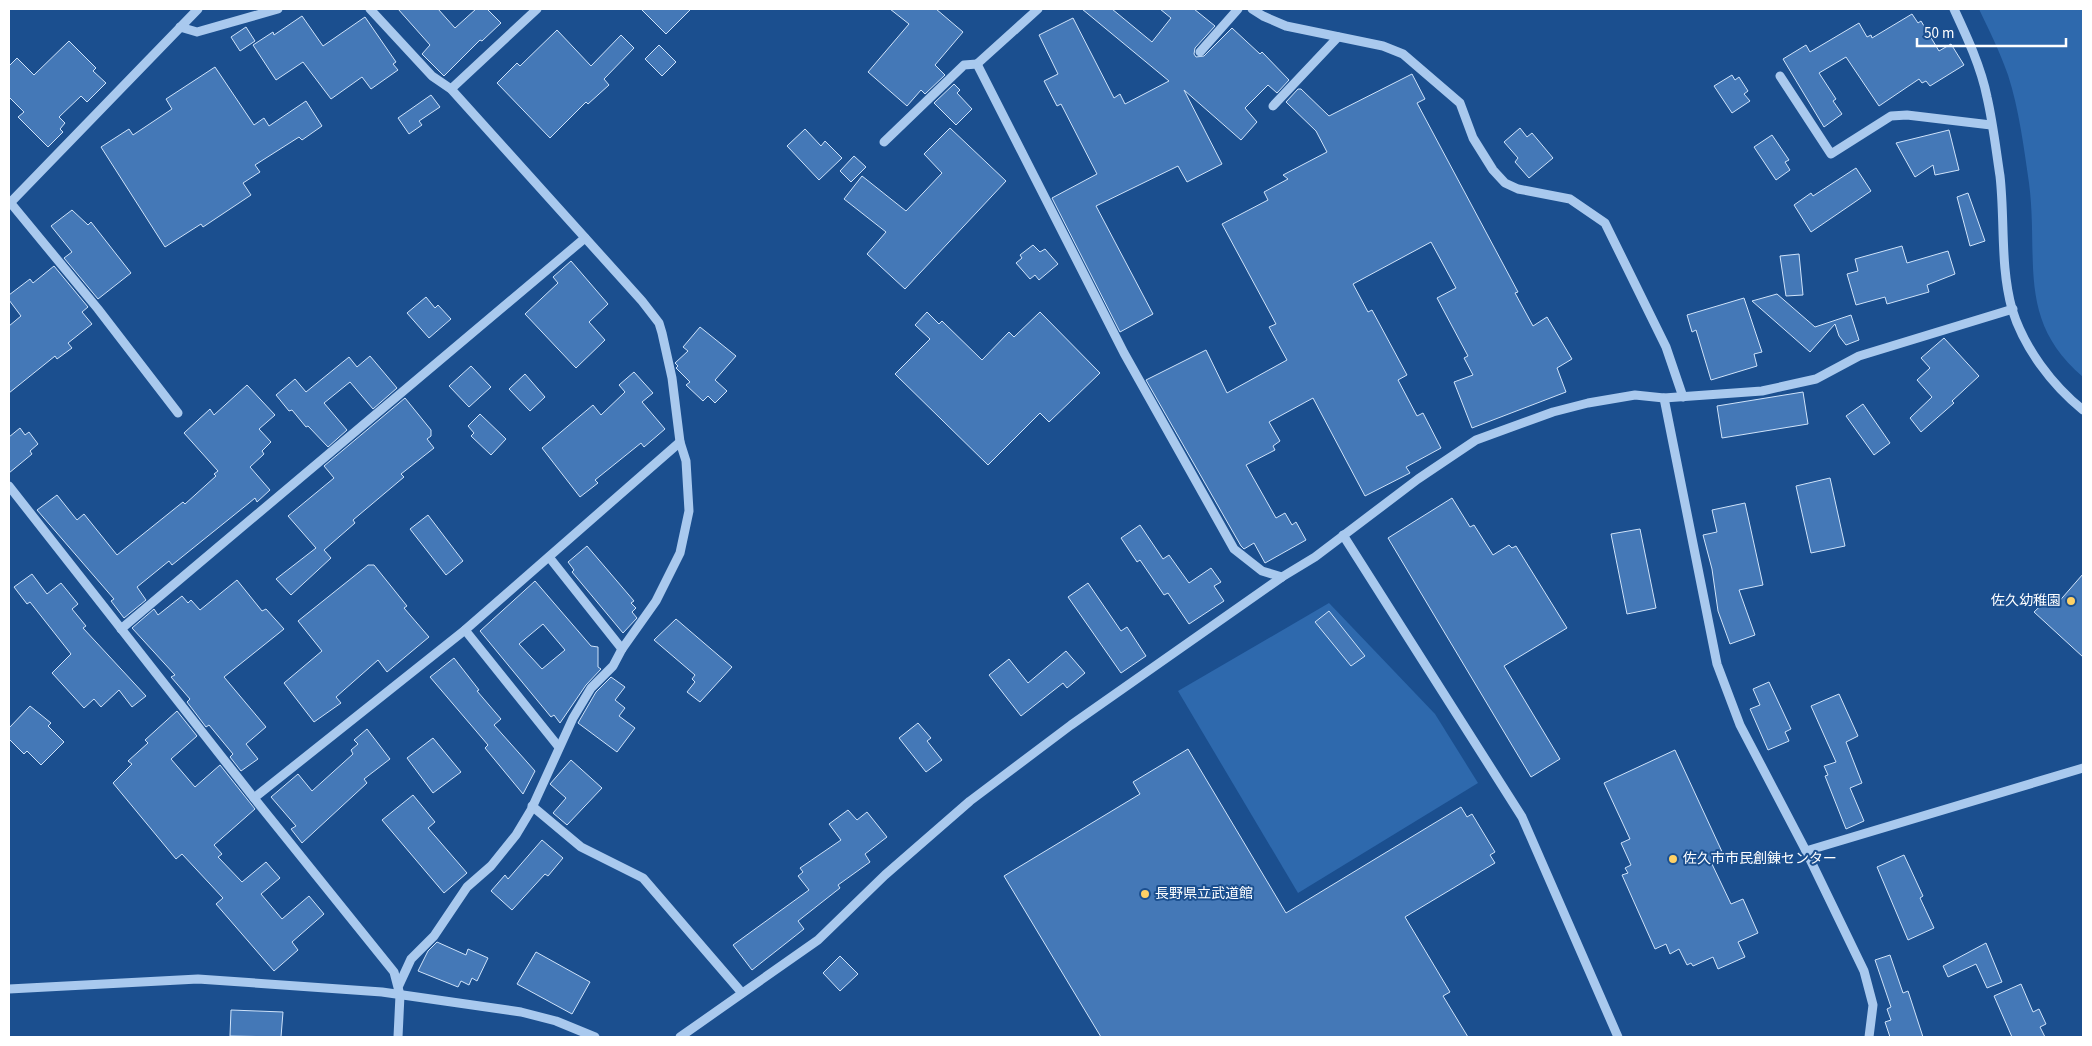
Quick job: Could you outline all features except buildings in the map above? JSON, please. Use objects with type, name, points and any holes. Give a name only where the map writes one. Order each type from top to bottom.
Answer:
[{"type":"street","points":[[178,413],[98,309],[9,203],[198,9]]},
{"type":"street","points":[[180,27],[197,32],[278,9]]},
{"type":"street","points":[[370,9],[432,76],[451,89],[642,301],[659,323],[672,378],[680,442],[686,461],[689,492],[689,510],[684,538],[671,572],[656,601],[622,648],[612,666],[582,702],[558,746],[532,806],[516,835],[491,866],[467,887],[434,936],[411,959],[399,985]]},
{"type":"street","points":[[451,89],[537,9]]},
{"type":"street","points":[[884,142],[964,65],[977,64],[1038,9]]},
{"type":"street","points":[[1200,52],[1238,9]]},
{"type":"street","points":[[1252,9],[1286,26],[1338,36],[1403,54],[1460,103],[1473,138],[1505,183],[1518,189],[1570,199],[1605,223],[1666,347],[1684,397]]},
{"type":"street","points":[[1954,9],[1978,66],[1987,96],[2000,177],[2006,274],[2012,309],[2027,344],[2039,363],[2055,383],[2083,410]]},
{"type":"street","points":[[1273,106],[1338,36]]},
{"type":"street","points":[[977,64],[1124,353],[1234,549],[1262,571],[1282,577]]},
{"type":"street","points":[[1780,76],[1831,154],[1891,116],[1907,115],[1991,124]]},
{"type":"street","points":[[120,629],[585,238]]},
{"type":"street","points":[[680,1037],[818,940],[885,875],[970,801],[1071,725],[1282,577],[1315,557],[1425,474],[1476,440],[1553,412],[1588,403],[1635,395],[1664,398],[1762,391],[1816,379],[1859,356],[2012,309]]},
{"type":"street","points":[[1664,398],[1717,664],[1740,725],[1806,850],[1864,971],[1872,1005],[1869,1037]]},
{"type":"street","points":[[254,798],[465,630],[680,442]]},
{"type":"street","points":[[9,486],[120,629],[394,972],[399,985],[400,995],[398,1037]]},
{"type":"street","points":[[1343,535],[1522,817],[1618,1037]]},
{"type":"street","points":[[549,557],[622,648]]},
{"type":"street","points":[[465,630],[558,746]]},
{"type":"street","points":[[1806,850],[2083,768]]},
{"type":"street","points":[[532,806],[581,847],[643,878],[742,993]]},
{"type":"street","points":[[9,989],[198,979],[400,995],[521,1012],[556,1021],[595,1037]]},
{"type":"shaded area","points":[[1979,9],[2083,9],[2083,377],[2062,355],[2048,333],[2039,311],[2033,263],[2029,183],[2018,115],[2005,66]]},
{"type":"shaded area","points":[[1329,603],[1435,714],[1478,783],[1298,893],[1178,691]]},
{"type":"place","name":"佐久幼稚園","points":[[2071,601]]},
{"type":"place","name":"佐久市市民創錬センター","points":[[1673,859]]},
{"type":"place","name":"長野県立武道館","points":[[1145,894]]}]
